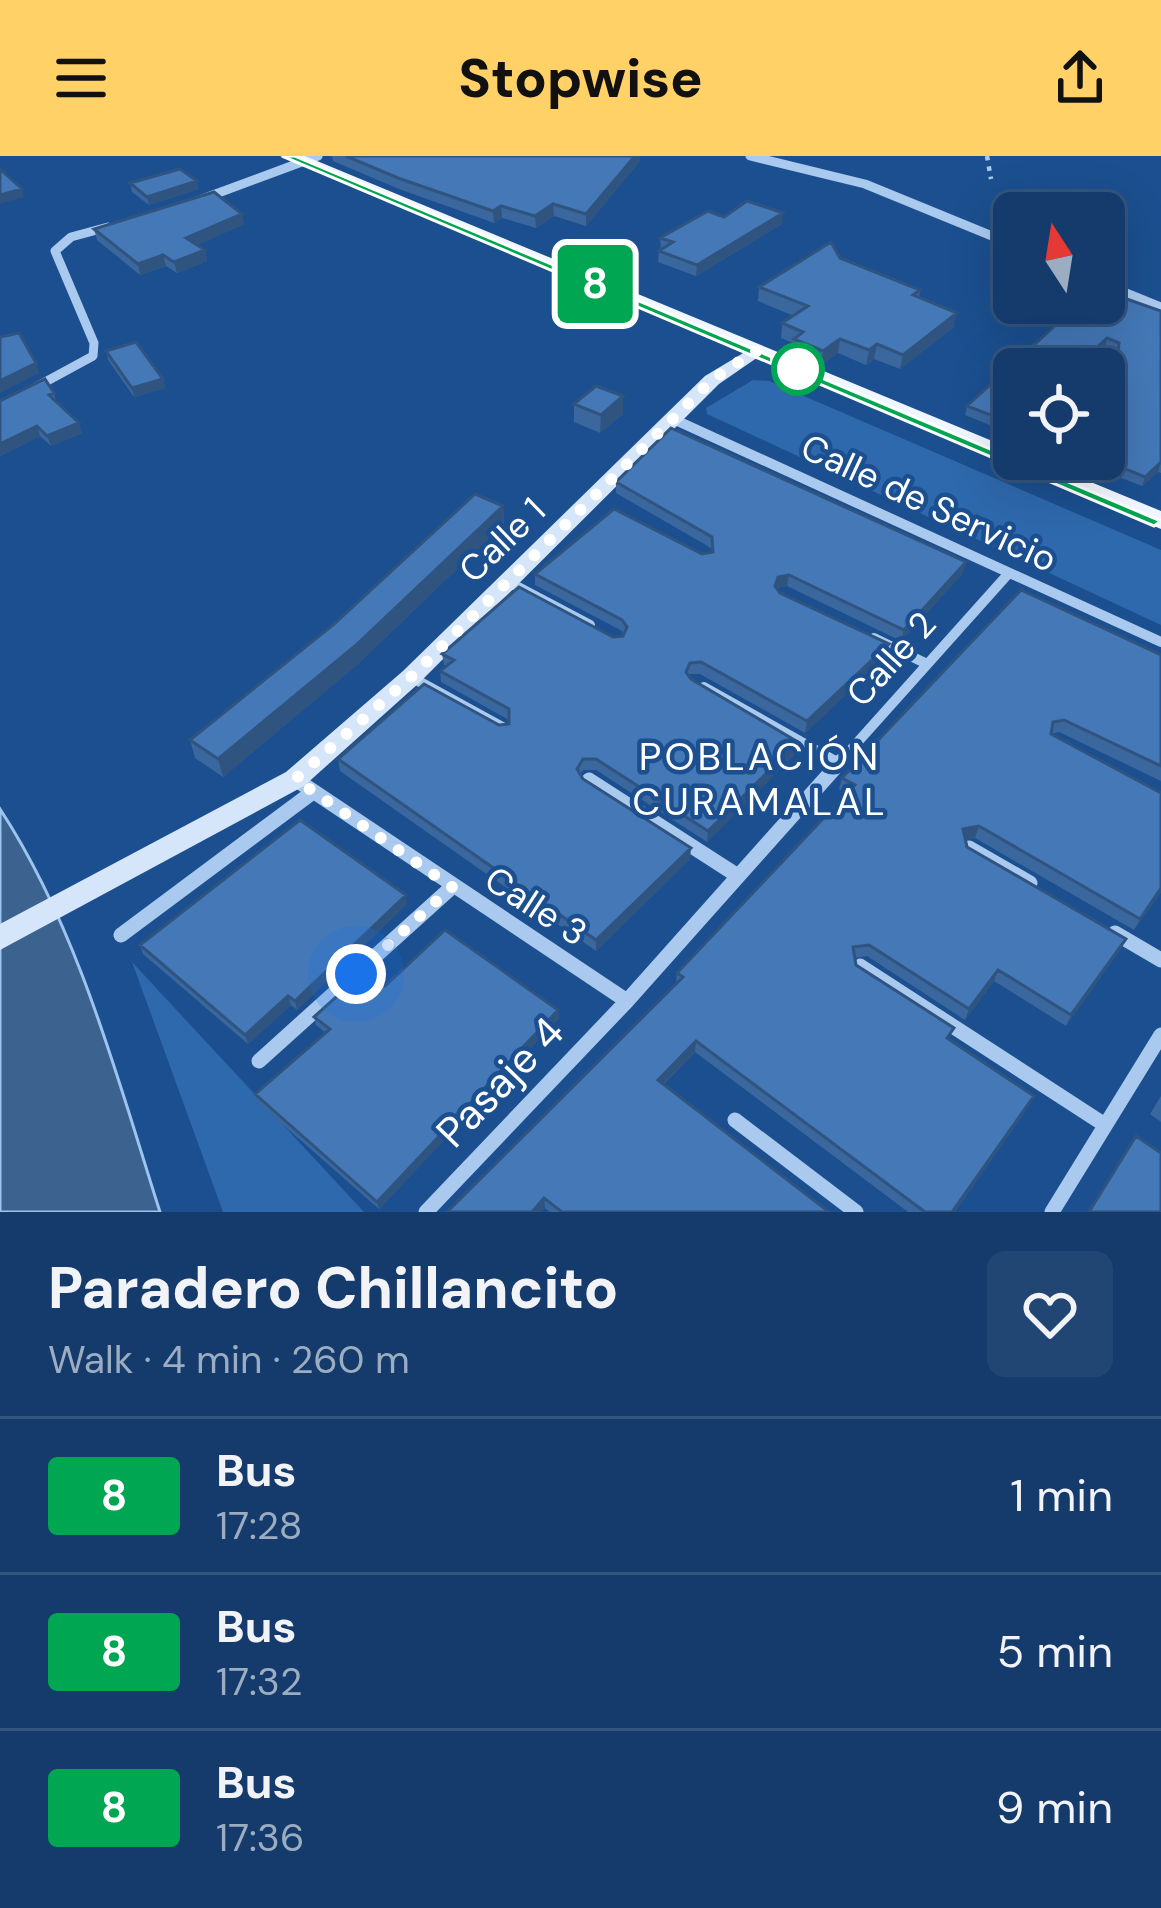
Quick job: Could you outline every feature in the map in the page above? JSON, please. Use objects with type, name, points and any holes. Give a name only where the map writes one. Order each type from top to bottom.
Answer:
[{"type":"main road","points":[[306,159],[755,351],[993,446]]},
{"type":"main road","points":[[1073,480],[1159,517]]},
{"type":"street","points":[[750,156],[866,184],[993,236]]},
{"type":"street","points":[[188,204],[306,159]]},
{"type":"street","points":[[19,395],[93,356],[94,343],[56,251],[71,237],[129,220]]},
{"type":"street","points":[[1125,292],[1161,307]]},
{"type":"street","name":"Calle 1","points":[[0,938],[304,785],[506,580],[603,503],[671,418],[712,380],[755,351]]},
{"type":"street","name":"Calle de Servicio","points":[[671,418],[1161,642]]},
{"type":"street","name":"Calle 2","points":[[627,1001],[1009,573]]},
{"type":"street","points":[[506,580],[599,630]]},
{"type":"street","points":[[866,634],[927,664]]},
{"type":"street","points":[[411,677],[504,728]]},
{"type":"street","points":[[695,682],[839,763]]},
{"type":"street","points":[[589,780],[738,876]]},
{"type":"street","points":[[121,935],[304,785]]},
{"type":"street","name":"Calle 3","points":[[304,785],[627,1001]]},
{"type":"street","points":[[968,848],[1046,892]]},
{"type":"street","points":[[260,1061],[452,887]]},
{"type":"street","points":[[1103,926],[1161,960]]},
{"type":"street","points":[[860,966],[1105,1126]]},
{"type":"street","name":"Pasaje 4","points":[[426,1212],[627,1001]]},
{"type":"street","points":[[1052,1212],[1161,1034]]},
{"type":"street","points":[[735,1120],[856,1212]]},
{"type":"path","points":[[987,156],[991,179]]},
{"type":"shaded area","points":[[753,380],[769,381],[1161,550],[1161,625],[707,414],[706,408]]},
{"type":"shaded area","points":[[0,809],[28,855],[74,953],[160,1212],[0,1212]]},
{"type":"shaded area","points":[[132,962],[364,1212],[223,1212]]},
{"type":"building","points":[[346,156],[635,156],[586,214],[553,204],[535,216],[501,206],[493,211]]},
{"type":"building","points":[[0,169],[22,189],[0,195]]},
{"type":"building","points":[[180,169],[197,181],[147,197],[130,183]]},
{"type":"building","points":[[214,192],[242,214],[186,238],[205,250],[174,262],[163,255],[138,264],[94,229]]},
{"type":"building","points":[[747,201],[783,213],[697,265],[659,251],[673,242],[660,238],[708,211],[724,217]]},
{"type":"building","points":[[831,242],[840,258],[920,290],[913,295],[957,313],[903,355],[877,344],[869,350],[840,339],[823,351],[794,339],[803,332],[782,323],[808,306],[759,287]]},
{"type":"building","points":[[1125,298],[1161,311],[1161,462],[1145,477],[1125,469],[1125,348],[1107,338],[1096,348],[1031,348],[1057,324],[1125,324]]},
{"type":"building","points":[[19,333],[36,363],[0,381],[0,337]]},
{"type":"building","points":[[136,342],[163,379],[132,388],[106,351]]},
{"type":"building","points":[[45,379],[54,393],[49,395],[79,423],[47,436],[37,426],[0,444],[0,401]]},
{"type":"building","points":[[993,382],[993,416],[967,406]]},
{"type":"building","points":[[596,386],[623,396],[601,415],[574,404]]},
{"type":"building","points":[[671,428],[966,562],[904,630],[789,575],[778,577],[775,586],[780,593],[889,644],[807,721],[701,662],[690,663],[686,672],[691,679],[798,742],[708,831],[596,759],[583,759],[577,769],[583,779],[691,848],[596,940],[338,759],[424,684],[499,725],[509,724],[509,709],[440,671],[454,660],[442,654],[519,587],[613,637],[623,636],[627,627],[622,620],[535,574],[614,509],[702,554],[713,552],[712,537],[616,482]]},
{"type":"building","points":[[475,494],[503,506],[355,646],[218,759],[190,740],[334,624]]},
{"type":"building","points":[[1021,590],[1161,655],[1161,766],[1064,720],[1053,722],[1051,734],[1161,793],[1161,888],[1140,919],[979,826],[963,829],[967,847],[1126,939],[1071,1015],[998,970],[969,1009],[869,945],[853,947],[856,965],[954,1028],[947,1038],[1034,1096],[952,1212],[925,1212],[696,1041],[658,1080],[829,1212],[562,1212],[544,1198],[532,1212],[447,1212],[683,977],[677,973],[855,785],[842,778]]},
{"type":"building","points":[[300,820],[406,895],[295,1001],[288,996],[245,1035],[140,945]]},
{"type":"building","points":[[445,930],[558,1010],[377,1202],[255,1094],[330,1029],[314,1017],[366,970],[385,986]]},
{"type":"building","points":[[1136,1136],[1161,1153],[1161,1212],[1089,1212]]},
{"type":"bus line","name":"8","points":[[290,156],[1161,521]]},
{"type":"district","name":"POBLACIÓN CURAMALAL","points":[[760,778]]},
{"type":"route","points":[[356,974],[452,887],[295,779],[411,677],[712,380],[755,351],[798,369]]}]
